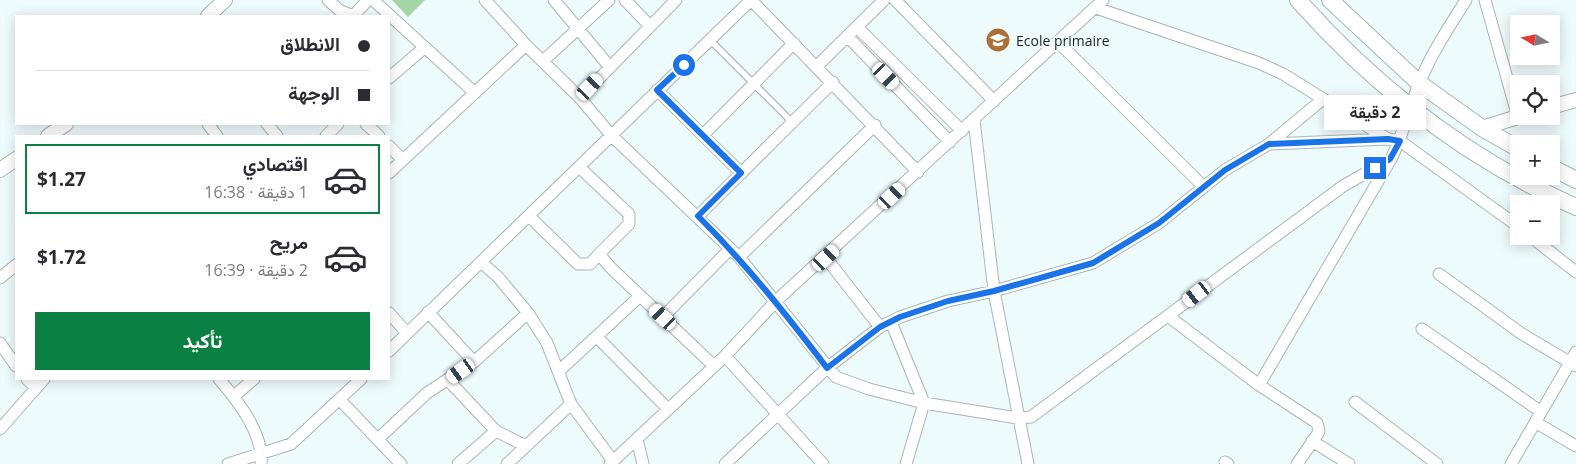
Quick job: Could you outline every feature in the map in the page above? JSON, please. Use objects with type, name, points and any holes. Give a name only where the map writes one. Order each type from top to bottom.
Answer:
[{"type":"main road","points":[[1298,0],[1331,38],[1411,107],[1470,151],[1541,192],[1576,207]]},
{"type":"main road","points":[[1330,0],[1419,83],[1482,128],[1510,144]]},
{"type":"main road","points":[[1560,171],[1576,180]]},
{"type":"street","points":[[209,15],[225,0]]},
{"type":"street","points":[[328,0],[339,10],[352,15]]},
{"type":"street","points":[[355,15],[368,0]]},
{"type":"street","points":[[373,0],[390,15]]},
{"type":"street","points":[[485,0],[526,45],[580,98],[611,135],[739,257],[836,377],[850,383],[924,403],[1018,418],[1031,417],[1335,191],[1390,159]]},
{"type":"street","points":[[554,0],[609,66]]},
{"type":"street","points":[[544,61],[609,0]]},
{"type":"street","points":[[625,0],[649,25]]},
{"type":"street","points":[[580,98],[649,25],[676,0]]},
{"type":"street","points":[[390,350],[751,0],[875,125],[918,172]]},
{"type":"street","points":[[817,66],[884,0]]},
{"type":"street","points":[[895,0],[994,101]]},
{"type":"street","points":[[1259,385],[1400,141],[1419,83],[1437,45],[1466,0]]},
{"type":"street","points":[[1485,0],[1510,84]]},
{"type":"street","points":[[481,262],[498,277],[528,313],[547,343],[571,404],[612,462],[714,366],[776,301],[826,258],[1099,4],[1259,63],[1283,74],[1388,139]]},
{"type":"street","points":[[390,15],[475,93]]},
{"type":"street","points":[[857,27],[962,132]]},
{"type":"street","points":[[847,36],[950,142]]},
{"type":"street","points":[[1058,42],[1203,186]]},
{"type":"street","points":[[703,135],[794,43]]},
{"type":"street","points":[[390,172],[526,45]]},
{"type":"street","points":[[390,77],[425,47]]},
{"type":"street","points":[[698,216],[833,82]]},
{"type":"street","points":[[657,90],[741,173]]},
{"type":"street","points":[[729,463],[827,368],[886,324],[948,301],[994,291],[1100,260],[1159,223],[1225,170],[1269,144],[1323,99]]},
{"type":"street","points":[[1560,104],[1576,100]]},
{"type":"street","points":[[974,120],[994,291],[1028,464]]},
{"type":"street","points":[[1482,128],[1510,120]]},
{"type":"street","points":[[50,135],[64,125]]},
{"type":"street","points":[[268,125],[276,135]]},
{"type":"street","points":[[327,135],[337,125]]},
{"type":"street","points":[[367,125],[378,135]]},
{"type":"street","points":[[739,257],[875,125]]},
{"type":"street","points":[[1269,144],[1388,139],[1400,141],[1510,221]]},
{"type":"street","points":[[390,147],[403,160]]},
{"type":"street","points":[[0,170],[15,159]]},
{"type":"street","points":[[529,216],[578,264],[590,264],[600,254],[629,224],[630,219],[627,210],[578,167]]},
{"type":"street","points":[[1542,245],[1576,272]]},
{"type":"street","points":[[663,317],[730,249]]},
{"type":"street","points":[[600,254],[640,296],[714,366]]},
{"type":"street","points":[[826,258],[886,324],[924,403],[906,464]]},
{"type":"street","points":[[0,278],[15,266]]},
{"type":"street","points":[[1439,274],[1522,334],[1573,364]]},
{"type":"street","points":[[559,371],[598,337],[640,296]]},
{"type":"street","points":[[428,312],[474,362]]},
{"type":"street","points":[[378,439],[427,393],[474,362],[528,313]]},
{"type":"street","points":[[390,314],[407,333]]},
{"type":"street","points":[[1168,316],[1259,385],[1317,424],[1319,431],[1297,464]]},
{"type":"street","points":[[1422,328],[1576,446]]},
{"type":"street","points":[[598,337],[668,409]]},
{"type":"street","points":[[0,343],[15,365]]},
{"type":"street","points":[[1512,464],[1538,416],[1573,364],[1576,352]]},
{"type":"street","points":[[724,356],[823,464]]},
{"type":"street","points":[[28,380],[36,388]]},
{"type":"street","points":[[0,429],[43,380]]},
{"type":"street","points":[[220,380],[234,396],[258,441],[261,458]]},
{"type":"street","points":[[234,396],[253,380]]},
{"type":"street","points":[[228,464],[261,458],[291,444],[360,380]]},
{"type":"street","points":[[448,380],[496,431],[526,446]]},
{"type":"street","points":[[340,400],[402,464]]},
{"type":"street","points":[[1355,402],[1437,464]]},
{"type":"street","points":[[506,464],[571,404]]},
{"type":"street","points":[[458,464],[496,431]]},
{"type":"street","points":[[637,439],[643,464]]},
{"type":"street","points":[[1312,441],[1349,464]]},
{"type":"lane","points":[[710,40],[792,122]]},
{"type":"green space","points":[[392,0],[425,0],[408,17]]},
{"type":"place","name":"Ecole primaire","points":[[998,40]]},
{"type":"route","points":[[684,65],[657,90],[741,173],[698,216],[739,257],[776,301],[827,368],[880,327],[900,317],[948,301],[994,291],[1093,263],[1159,223],[1225,170],[1269,144],[1388,139],[1400,141],[1390,159],[1375,168]]}]
